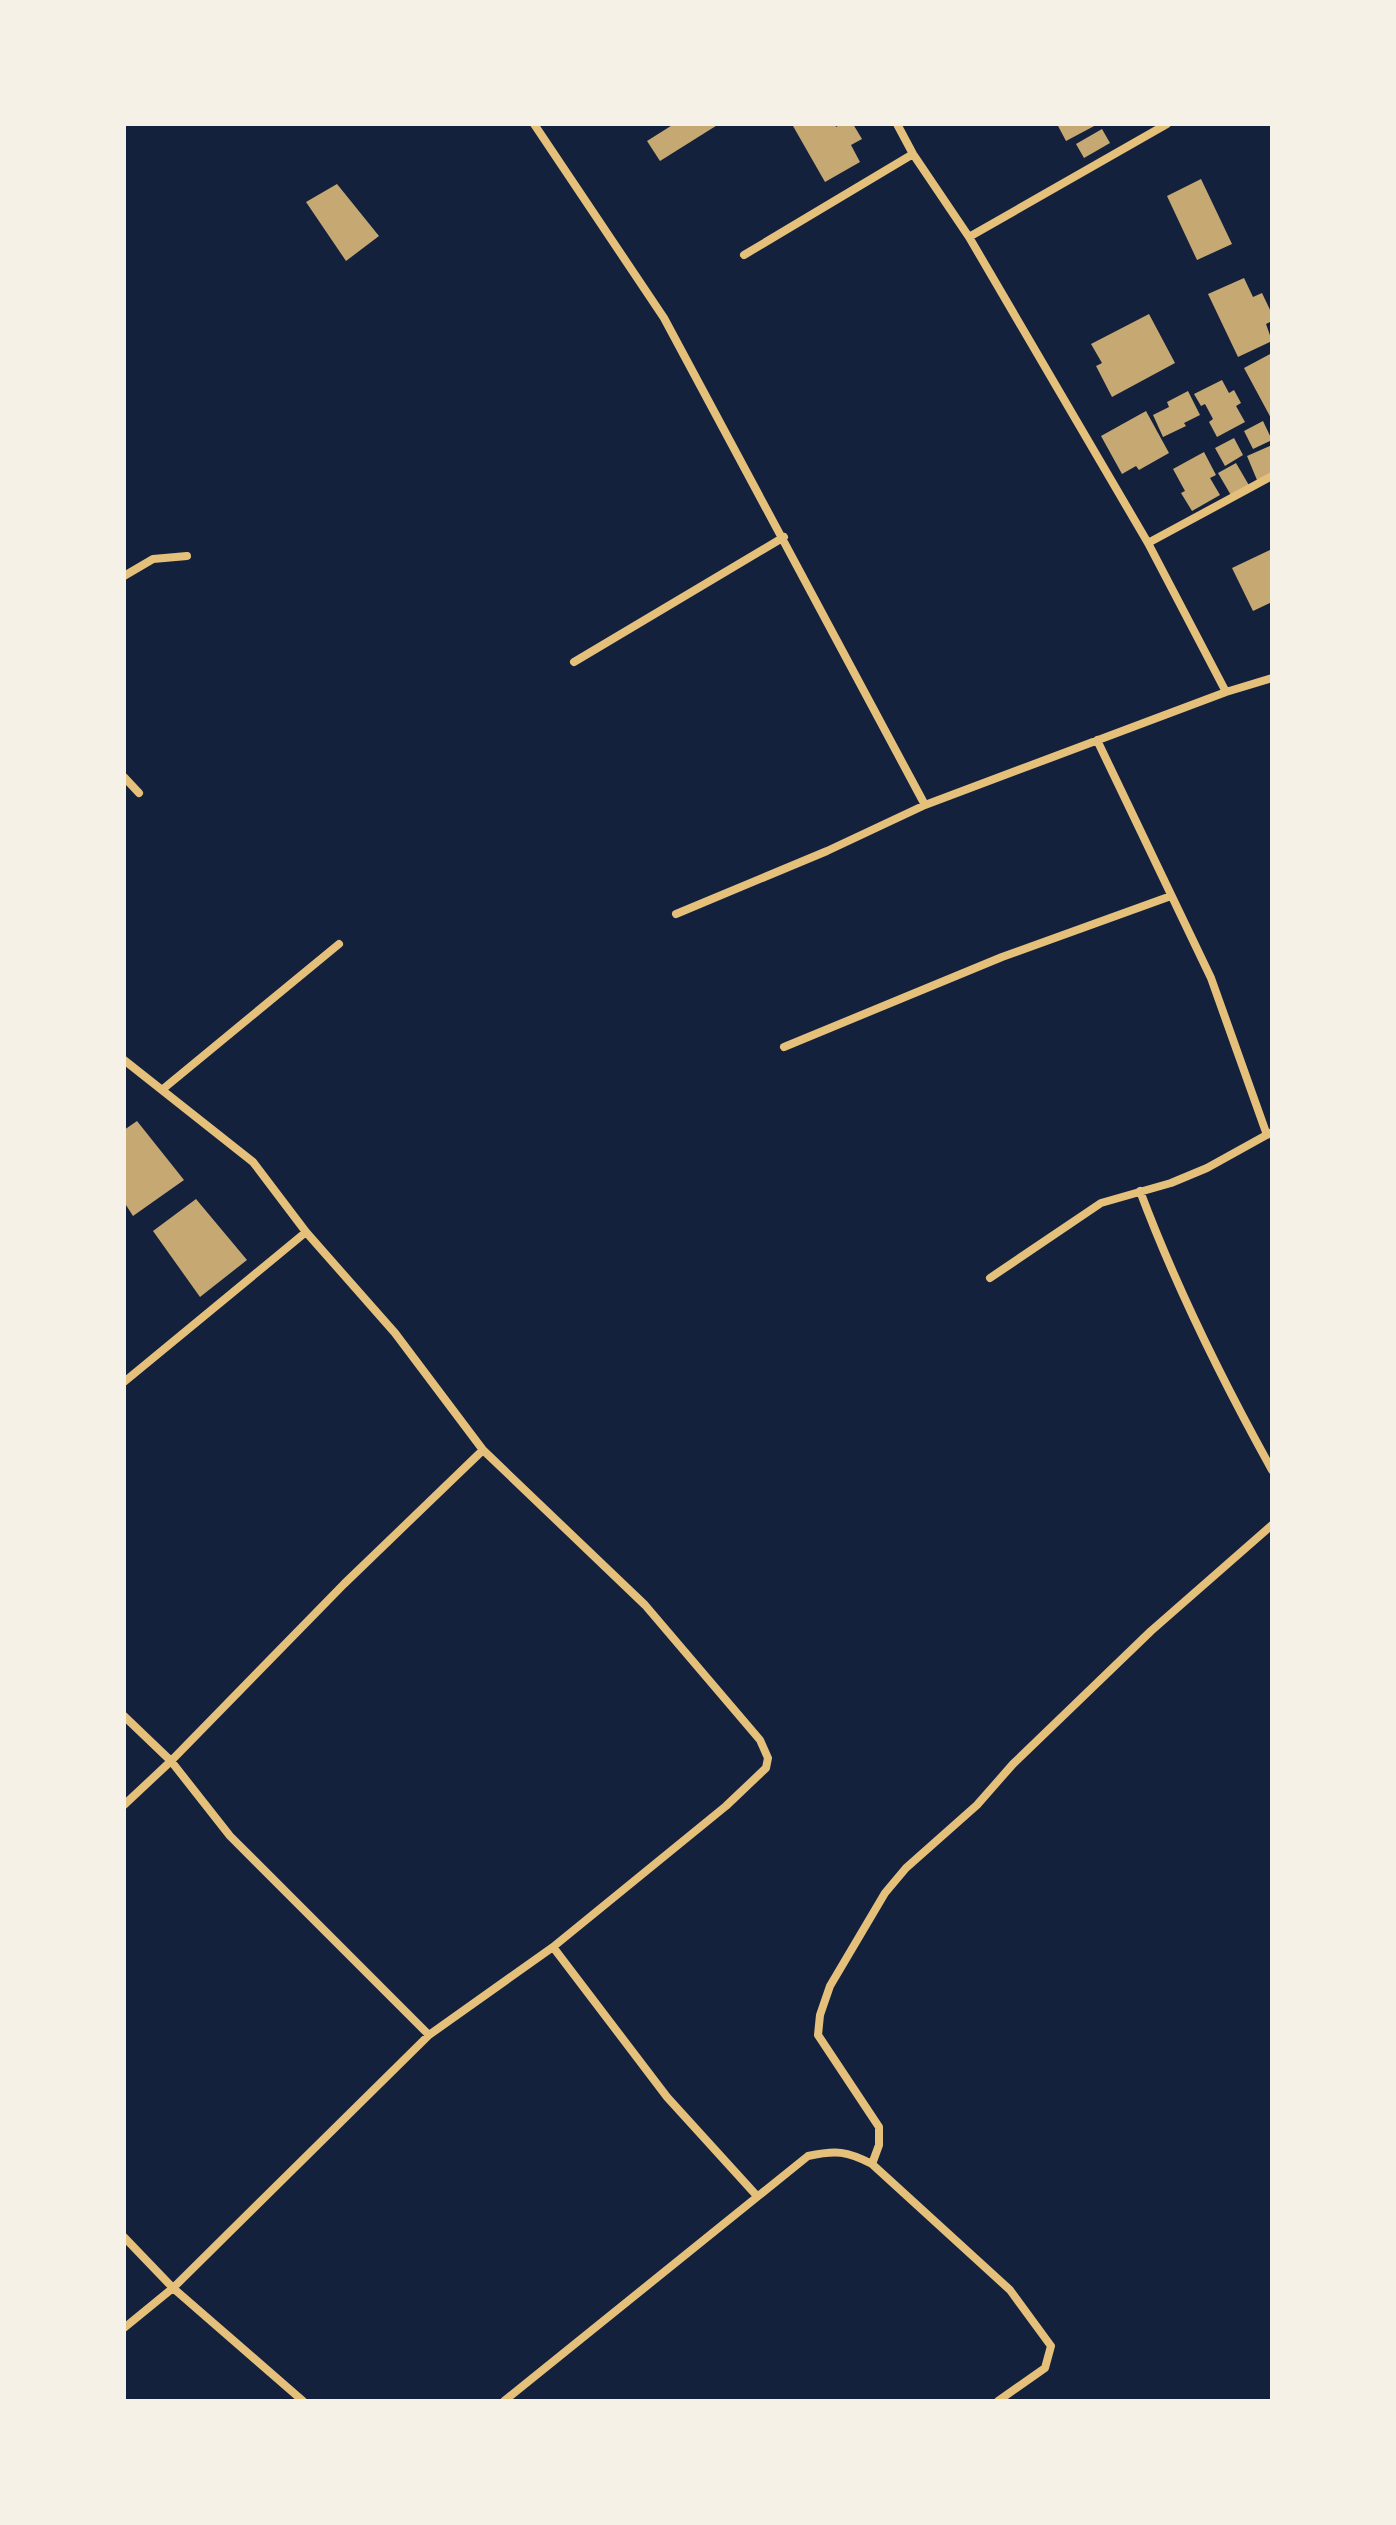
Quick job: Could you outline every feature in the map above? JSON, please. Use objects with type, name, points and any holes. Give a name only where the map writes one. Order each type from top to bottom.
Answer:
[{"type":"street","points":[[534,124],[664,318],[925,805]]},
{"type":"street","points":[[897,124],[913,154],[969,237],[1148,543],[1226,692]]},
{"type":"street","points":[[969,237],[1167,124]]},
{"type":"street","points":[[744,255],[913,154]]},
{"type":"street","points":[[1148,543],[1272,476]]},
{"type":"street","points":[[574,662],[784,537]]},
{"type":"street","points":[[124,576],[153,559],[187,556]]},
{"type":"street","points":[[676,914],[827,851],[925,805],[1226,692],[1272,678]]},
{"type":"street","points":[[990,1278],[1101,1203],[1171,1183],[1207,1168],[1270,1133],[1211,978],[1097,740]]},
{"type":"street","points":[[124,777],[139,793]]},
{"type":"street","points":[[784,1047],[1002,957],[1171,896]]},
{"type":"street","points":[[163,1089],[339,944]]},
{"type":"street","points":[[124,1060],[253,1162],[306,1232],[395,1333],[483,1450],[645,1605],[760,1740],[768,1758],[766,1768],[726,1806],[553,1947],[429,2035],[173,2288],[124,2328]]},
{"type":"street","points":[[1140,1191],[1157,1236],[1209,1348],[1272,1470]]},
{"type":"street","points":[[124,1382],[306,1232]]},
{"type":"street","points":[[124,1805],[344,1584],[483,1450]]},
{"type":"street","points":[[872,2164],[879,2145],[879,2127],[818,2035],[820,2015],[830,1986],[885,1893],[906,1868],[977,1805],[1013,1764],[1125,1657],[1272,1525]]},
{"type":"street","points":[[124,1716],[171,1761],[230,1836],[429,2035]]},
{"type":"street","points":[[553,1947],[667,2097],[757,2196]]},
{"type":"street","points":[[504,2401],[808,2156],[832,2151],[851,2153],[872,2164],[1010,2290],[1051,2346],[1045,2368],[998,2401]]},
{"type":"street","points":[[124,2237],[173,2288],[303,2401]]},
{"type":"building","points":[[674,124],[719,124],[660,161],[647,141]]},
{"type":"building","points":[[835,124],[836,127],[853,124],[862,139],[851,145],[860,162],[825,182],[793,126]]},
{"type":"building","points":[[1057,124],[1098,124],[1066,141]]},
{"type":"building","points":[[1102,129],[1110,143],[1084,158],[1076,144]]},
{"type":"building","points":[[1201,179],[1232,244],[1197,260],[1167,196]]},
{"type":"building","points":[[337,184],[379,236],[346,261],[306,202]]},
{"type":"building","points":[[1244,278],[1253,297],[1262,293],[1272,314],[1272,321],[1266,324],[1272,341],[1238,357],[1208,294]]},
{"type":"building","points":[[1149,314],[1175,363],[1112,397],[1096,366],[1102,363],[1091,344]]},
{"type":"building","points":[[1272,353],[1272,420],[1244,368]]},
{"type":"building","points":[[1222,380],[1229,393],[1234,390],[1241,403],[1236,406],[1245,422],[1217,437],[1205,404],[1201,406],[1194,394]]},
{"type":"building","points":[[1188,391],[1200,415],[1163,437],[1153,415],[1169,407],[1167,402]]},
{"type":"building","points":[[1146,411],[1169,453],[1139,470],[1136,466],[1122,474],[1101,436]]},
{"type":"building","points":[[1263,421],[1272,440],[1253,449],[1244,431]]},
{"type":"building","points":[[1234,438],[1243,455],[1225,466],[1215,448]]},
{"type":"building","points":[[1272,445],[1272,474],[1257,480],[1247,456]]},
{"type":"building","points":[[1204,452],[1216,475],[1210,478],[1220,495],[1192,511],[1181,493],[1185,491],[1173,469]]},
{"type":"building","points":[[1236,463],[1250,487],[1232,497],[1218,473]]},
{"type":"building","points":[[1272,549],[1272,602],[1253,611],[1232,568]]},
{"type":"building","points":[[137,1121],[184,1180],[133,1216],[124,1202],[124,1130]]},
{"type":"building","points":[[196,1199],[247,1260],[200,1297],[153,1231]]}]
